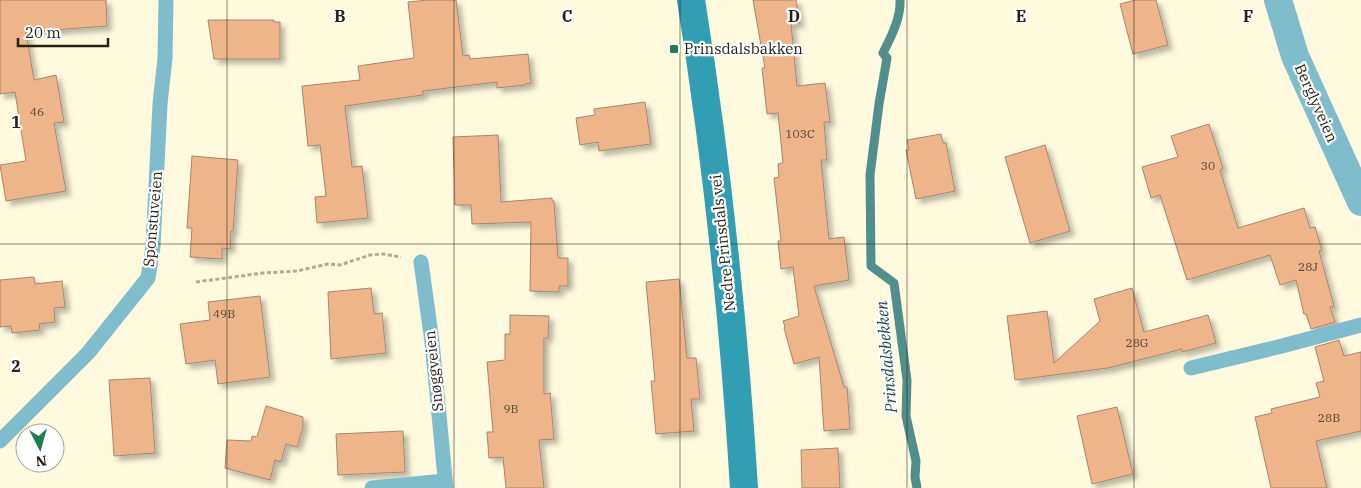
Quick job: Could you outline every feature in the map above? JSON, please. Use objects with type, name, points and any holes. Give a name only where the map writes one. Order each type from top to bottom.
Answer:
[{"type":"main road","name":"Nedre Prinsdals vei","points":[[690,0],[720,204],[732,325],[744,488]]},
{"type":"street","name":"Berglyveien","points":[[1278,0],[1295,56],[1361,202]]},
{"type":"lane","name":"Sponstuveien","points":[[0,441],[88,353],[148,278],[154,246],[166,0]]},
{"type":"lane","name":"Snøggveien","points":[[372,488],[445,485],[432,342],[421,262]]},
{"type":"lane","points":[[1191,368],[1361,325]]},
{"type":"path","points":[[196,282],[263,273],[304,270],[328,264],[340,265],[370,255],[383,254],[421,262]]},
{"type":"building","points":[[0,0],[106,0],[107,26],[26,32],[34,80],[56,75],[64,122],[54,123],[66,191],[6,201],[0,165],[26,161],[15,92],[0,94]]},
{"type":"building","points":[[456,0],[463,56],[469,55],[470,59],[528,54],[531,83],[497,88],[497,82],[423,91],[423,95],[345,106],[352,167],[362,166],[368,218],[317,223],[315,197],[326,196],[320,145],[308,146],[302,86],[360,80],[358,66],[414,58],[408,2]]},
{"type":"building","points":[[753,0],[796,0],[800,23],[791,24],[797,86],[825,83],[830,122],[824,122],[827,160],[821,160],[829,239],[844,237],[849,280],[814,286],[844,387],[847,387],[850,429],[824,431],[819,357],[794,364],[784,328],[783,321],[799,316],[793,267],[781,269],[778,241],[781,241],[774,178],[779,177],[778,164],[783,163],[778,113],[767,114],[762,68],[765,68]]},
{"type":"building","points":[[1135,0],[1156,0],[1168,45],[1133,54],[1120,4]]},
{"type":"building","points":[[208,20],[274,20],[274,22],[280,22],[280,59],[214,59]]},
{"type":"building","points":[[645,102],[651,144],[599,151],[598,142],[580,145],[576,118],[595,115],[594,109]]},
{"type":"building","points":[[1209,124],[1223,168],[1220,170],[1238,228],[1304,208],[1310,228],[1315,227],[1322,250],[1319,251],[1334,306],[1330,307],[1335,322],[1311,329],[1306,314],[1304,314],[1296,280],[1280,285],[1270,255],[1187,280],[1160,195],[1151,198],[1142,167],[1178,157],[1171,136]]},
{"type":"building","points":[[941,134],[943,143],[946,143],[955,191],[916,199],[906,150],[909,150],[907,140]]},
{"type":"building","points":[[498,135],[501,202],[552,198],[552,201],[554,201],[558,258],[568,258],[568,286],[559,286],[559,292],[530,291],[531,222],[472,224],[471,205],[455,205],[453,137]]},
{"type":"building","points":[[1045,145],[1070,231],[1030,243],[1005,157]]},
{"type":"building","points":[[192,156],[238,160],[233,231],[231,231],[230,249],[222,248],[222,259],[190,257],[192,228],[187,228]]},
{"type":"building","points":[[34,277],[35,284],[62,281],[65,307],[54,308],[55,322],[39,324],[40,330],[12,333],[11,326],[0,327],[0,280]]},
{"type":"building","points":[[679,279],[687,358],[696,358],[700,399],[691,399],[694,431],[656,434],[651,381],[655,381],[646,282]]},
{"type":"building","points":[[371,288],[374,314],[382,313],[386,353],[331,359],[328,292]]},
{"type":"building","points":[[1132,288],[1144,332],[1208,315],[1216,343],[1182,352],[1182,349],[1108,368],[1015,380],[1007,316],[1047,311],[1054,363],[1100,321],[1094,299]]},
{"type":"building","points":[[260,296],[270,377],[218,384],[215,360],[186,364],[180,324],[210,320],[208,302]]},
{"type":"building","points":[[510,315],[549,316],[548,338],[544,338],[544,394],[550,393],[554,439],[539,440],[544,488],[506,488],[503,457],[489,458],[487,432],[493,432],[487,362],[505,360],[505,334],[510,334]]},
{"type":"building","points":[[1339,340],[1344,356],[1361,352],[1361,431],[1316,441],[1327,488],[1271,488],[1255,417],[1272,413],[1271,409],[1320,397],[1316,383],[1324,381],[1315,347]]},
{"type":"building","points":[[150,378],[155,453],[114,456],[109,380]]},
{"type":"building","points":[[266,406],[303,417],[303,427],[297,447],[286,444],[281,462],[275,460],[270,480],[225,468],[227,440],[251,441],[252,436],[257,437]]},
{"type":"building","points":[[1117,407],[1133,474],[1092,484],[1077,416]]},
{"type":"building","points":[[403,431],[405,472],[338,475],[336,434]]},
{"type":"building","points":[[838,448],[840,488],[802,488],[801,450]]},
{"type":"waterway","name":"Prinsdalsbekken","points":[[900,0],[897,20],[883,53],[887,58],[870,175],[871,266],[894,283],[907,380],[906,416],[916,461],[915,477],[917,488]]},
{"type":"place","name":"Prinsdalsbakken","points":[[674,49]]}]
